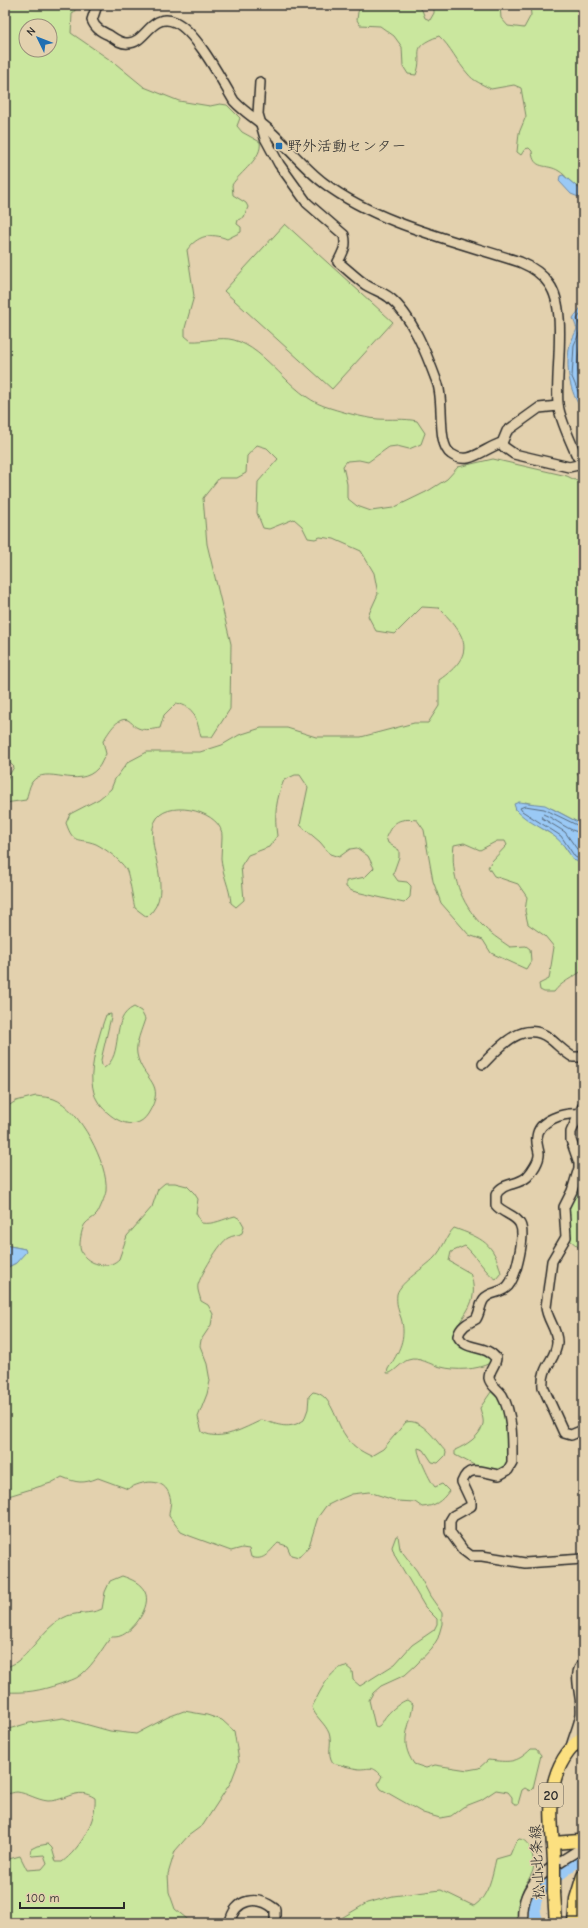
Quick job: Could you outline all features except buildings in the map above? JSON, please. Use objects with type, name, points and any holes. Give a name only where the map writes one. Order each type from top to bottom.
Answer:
[{"type":"main road","name":"松山北条線","points":[[556,1923],[553,1843],[550,1811],[552,1791],[560,1763],[571,1747],[583,1737]]},
{"type":"main road","points":[[553,1843],[582,1841]]},
{"type":"main road","points":[[574,1923],[576,1899],[583,1876]]},
{"type":"street","points":[[97,5],[92,20],[94,26],[98,30],[122,43],[135,42],[158,21],[173,21],[184,27],[194,38],[234,101],[242,110],[268,129],[302,165],[323,183],[356,204],[409,226],[520,262],[534,269],[550,285],[556,301],[559,317],[558,406],[577,456],[583,463],[569,467],[514,454],[504,447],[502,443]]},
{"type":"street","points":[[260,82],[258,114],[265,138],[279,164],[306,203],[344,235],[346,242],[345,250],[338,262],[366,285],[389,298],[403,311],[412,325],[439,386],[444,445],[451,454],[462,458],[474,457],[494,445],[502,443]]},
{"type":"street","points":[[502,443],[507,431],[539,408],[558,406]]},
{"type":"street","points":[[483,1064],[510,1040],[521,1033],[528,1032],[534,1032],[548,1037],[573,1057],[583,1057]]},
{"type":"street","points":[[581,1110],[571,1132],[573,1148],[579,1163],[572,1190],[564,1207],[566,1237],[552,1261],[546,1307],[546,1314],[556,1336],[557,1343],[555,1351],[543,1373],[542,1380],[543,1387],[564,1433],[571,1435],[583,1430]]},
{"type":"street","points":[[581,1110],[560,1116],[543,1125],[537,1136],[539,1156],[534,1167],[526,1177],[502,1187],[496,1195],[496,1206],[501,1211],[514,1217],[520,1223],[522,1230],[522,1238],[514,1274],[508,1287],[502,1291],[488,1294],[483,1300],[476,1319],[465,1325],[460,1330],[458,1336],[464,1344],[470,1347],[484,1348],[496,1358],[496,1363],[490,1372],[489,1377],[491,1383],[502,1395],[509,1412],[512,1463],[508,1470],[499,1475],[479,1470],[472,1470],[468,1473],[462,1482],[471,1501],[471,1506],[453,1516],[450,1521],[450,1528],[453,1537],[471,1556],[482,1556],[525,1563],[583,1559]]},
{"type":"street","points":[[571,1747],[581,1714],[582,1698],[577,1674],[578,1669],[583,1664]]},
{"type":"street","points":[[523,1923],[523,1902],[531,1884],[582,1841]]},
{"type":"street","points":[[230,1923],[234,1910],[244,1902],[250,1900],[260,1900],[275,1910],[275,1923]]},
{"type":"green space","points":[[5,5],[79,5],[72,14],[71,33],[116,64],[144,87],[179,101],[210,106],[220,104],[227,105],[240,118],[237,126],[242,132],[260,142],[260,148],[255,159],[232,185],[233,195],[246,203],[248,207],[244,217],[238,220],[237,224],[241,227],[241,232],[227,239],[215,236],[205,237],[195,241],[187,250],[194,296],[185,328],[185,336],[191,341],[218,339],[234,340],[257,352],[300,392],[324,406],[365,417],[417,421],[425,433],[421,444],[409,449],[397,446],[389,447],[368,462],[359,460],[347,461],[343,466],[347,484],[347,498],[357,506],[371,511],[393,508],[428,491],[447,479],[458,467],[493,459],[567,476],[583,484],[583,762],[577,773],[583,780],[583,825],[553,809],[525,802],[538,826],[559,839],[569,853],[579,862],[583,869],[583,970],[554,992],[544,992],[540,990],[539,984],[549,979],[554,947],[545,936],[528,924],[525,911],[527,897],[518,884],[494,876],[488,867],[507,845],[505,841],[497,841],[480,850],[464,843],[454,845],[454,867],[458,888],[468,907],[481,924],[510,947],[526,946],[530,949],[531,961],[526,969],[491,953],[483,940],[469,935],[441,903],[433,881],[424,830],[417,820],[401,820],[397,822],[391,827],[386,837],[388,843],[399,850],[399,857],[393,874],[398,881],[407,882],[411,886],[410,897],[404,903],[352,891],[346,887],[346,881],[365,877],[374,868],[368,856],[357,848],[350,849],[339,857],[330,854],[320,842],[300,825],[308,787],[300,775],[295,775],[284,780],[281,787],[276,808],[277,836],[269,847],[248,855],[241,866],[244,900],[236,907],[231,903],[224,875],[221,858],[222,837],[220,828],[215,821],[206,815],[196,811],[173,809],[164,812],[157,818],[153,828],[153,839],[160,880],[160,893],[156,906],[147,917],[135,908],[127,872],[120,862],[100,846],[90,842],[77,840],[72,835],[66,823],[70,814],[99,799],[111,789],[115,779],[128,762],[147,752],[200,752],[222,745],[239,735],[261,728],[287,728],[316,737],[361,737],[414,723],[428,723],[439,706],[439,680],[451,671],[459,662],[463,653],[464,645],[456,627],[439,608],[422,607],[395,634],[376,631],[368,616],[378,594],[374,573],[361,551],[334,539],[320,537],[315,539],[308,538],[302,526],[294,519],[269,529],[263,528],[257,513],[258,482],[278,459],[267,448],[257,445],[247,456],[246,473],[237,478],[219,478],[203,498],[207,544],[231,644],[230,709],[212,737],[201,737],[194,715],[188,707],[176,703],[164,715],[160,728],[149,730],[141,729],[135,727],[131,722],[124,719],[113,726],[103,741],[106,754],[99,767],[90,774],[72,778],[54,775],[38,777],[32,782],[26,800],[5,803],[5,782],[14,767],[9,762],[5,761]]},
{"type":"green space","points":[[362,5],[416,5],[422,10],[425,18],[430,20],[434,13],[434,5],[500,5],[501,18],[508,26],[524,28],[531,15],[530,5],[583,5],[583,185],[578,187],[559,171],[538,164],[529,148],[525,149],[521,155],[517,152],[519,133],[526,116],[521,88],[514,85],[491,89],[476,81],[464,69],[439,36],[423,44],[419,51],[419,61],[416,75],[408,74],[403,66],[402,47],[394,36],[380,26],[360,25],[357,20],[358,12]]},
{"type":"green space","points":[[285,224],[393,322],[332,389],[224,291]]},
{"type":"green space","points":[[134,1007],[141,1011],[145,1019],[138,1041],[137,1054],[140,1063],[155,1088],[155,1095],[148,1114],[142,1120],[135,1123],[128,1123],[113,1117],[101,1106],[94,1094],[92,1067],[106,1015],[111,1014],[101,1060],[104,1068],[114,1055],[122,1019],[126,1012]]},
{"type":"green space","points":[[36,1096],[48,1097],[64,1104],[82,1125],[103,1167],[106,1180],[105,1196],[97,1214],[84,1226],[80,1240],[81,1250],[86,1258],[101,1265],[111,1264],[119,1259],[127,1236],[152,1207],[158,1189],[165,1183],[175,1183],[187,1186],[194,1193],[198,1199],[196,1213],[201,1223],[214,1222],[235,1216],[240,1219],[244,1226],[242,1233],[228,1238],[220,1246],[206,1267],[198,1285],[201,1301],[208,1305],[213,1314],[211,1325],[201,1340],[200,1346],[207,1364],[210,1381],[207,1394],[198,1417],[202,1432],[209,1435],[225,1435],[262,1420],[284,1426],[294,1425],[304,1420],[308,1409],[309,1396],[313,1392],[325,1398],[329,1403],[347,1439],[360,1450],[371,1456],[383,1449],[406,1422],[418,1423],[428,1431],[446,1452],[445,1456],[438,1463],[432,1462],[424,1450],[418,1448],[418,1451],[435,1487],[442,1484],[449,1491],[443,1498],[431,1506],[422,1507],[415,1502],[397,1501],[369,1492],[352,1494],[326,1506],[318,1517],[309,1546],[299,1557],[291,1555],[287,1546],[278,1543],[266,1555],[256,1558],[251,1557],[249,1549],[242,1548],[231,1551],[181,1532],[169,1516],[171,1501],[167,1490],[158,1483],[146,1482],[128,1489],[98,1478],[80,1482],[62,1477],[51,1483],[5,1497],[5,1270],[16,1263],[25,1249],[5,1245],[5,1108],[16,1101]]},
{"type":"green space","points":[[582,1184],[583,1253],[566,1236],[566,1206],[568,1199],[575,1188]]},
{"type":"green space","points":[[454,1228],[472,1235],[485,1243],[495,1255],[501,1273],[496,1279],[492,1277],[465,1246],[451,1252],[449,1261],[470,1273],[473,1283],[470,1305],[454,1332],[456,1338],[493,1354],[490,1363],[473,1368],[453,1369],[412,1359],[401,1364],[390,1373],[387,1373],[399,1351],[403,1332],[403,1325],[397,1300],[399,1289],[434,1258]]},
{"type":"green space","points":[[494,1391],[505,1404],[511,1436],[507,1467],[495,1472],[478,1467],[455,1455],[455,1450],[468,1443],[479,1433],[483,1424],[480,1408],[491,1392]]},
{"type":"green space","points":[[396,1536],[398,1536],[400,1549],[417,1571],[430,1596],[442,1613],[442,1624],[438,1638],[432,1648],[416,1665],[405,1675],[381,1686],[373,1693],[369,1700],[375,1726],[379,1726],[389,1713],[402,1702],[407,1700],[413,1704],[406,1735],[407,1748],[409,1756],[414,1764],[426,1768],[435,1765],[468,1770],[479,1768],[488,1760],[516,1760],[531,1749],[536,1749],[541,1755],[533,1788],[530,1791],[525,1788],[522,1790],[518,1804],[512,1802],[512,1797],[508,1792],[496,1790],[481,1800],[463,1807],[451,1816],[440,1818],[423,1813],[381,1789],[378,1784],[382,1776],[373,1769],[349,1767],[333,1763],[331,1759],[329,1733],[315,1714],[312,1707],[330,1676],[335,1671],[346,1666],[352,1671],[353,1680],[360,1686],[395,1664],[412,1645],[434,1630],[437,1624],[437,1619],[425,1607],[395,1556],[392,1547]]},
{"type":"green space","points":[[122,1576],[141,1586],[145,1592],[146,1598],[144,1611],[140,1618],[125,1634],[111,1637],[90,1666],[74,1679],[39,1690],[27,1692],[5,1692],[5,1668],[22,1658],[47,1630],[63,1618],[72,1614],[93,1612],[102,1609],[105,1592],[110,1581]]},
{"type":"green space","points":[[184,1711],[207,1715],[222,1720],[234,1731],[239,1761],[231,1782],[203,1825],[188,1836],[175,1851],[168,1874],[169,1892],[175,1909],[192,1923],[5,1923],[5,1860],[20,1856],[27,1870],[42,1869],[47,1863],[44,1855],[32,1856],[30,1854],[31,1849],[48,1844],[52,1848],[56,1862],[62,1862],[75,1850],[86,1833],[93,1815],[95,1798],[83,1793],[48,1801],[17,1792],[5,1794],[5,1730],[29,1723],[63,1718],[110,1731],[136,1734],[168,1717]]},
{"type":"green space","points":[[519,1839],[526,1841],[528,1844],[534,1865],[521,1895],[519,1906],[519,1923],[333,1923],[367,1903],[393,1896],[441,1890],[474,1906],[483,1897],[486,1891],[496,1859],[510,1855],[515,1843]]},
{"type":"water","points":[[563,175],[582,191],[583,201],[581,198],[571,194],[559,181],[560,176]]},
{"type":"water","points":[[583,305],[583,411],[574,396],[571,387],[568,361],[570,344],[577,329],[573,318]]},
{"type":"water","points":[[519,802],[545,805],[583,825],[583,869],[579,862],[573,860],[567,850],[554,836],[532,823],[516,810],[514,804]]},
{"type":"water","points":[[5,1245],[25,1249],[26,1252],[16,1263],[5,1270]]},
{"type":"waterway","points":[[538,1923],[535,1913],[535,1905],[542,1888],[583,1856]]},
{"type":"place","name":"野外活動センター","points":[[279,146]]}]
